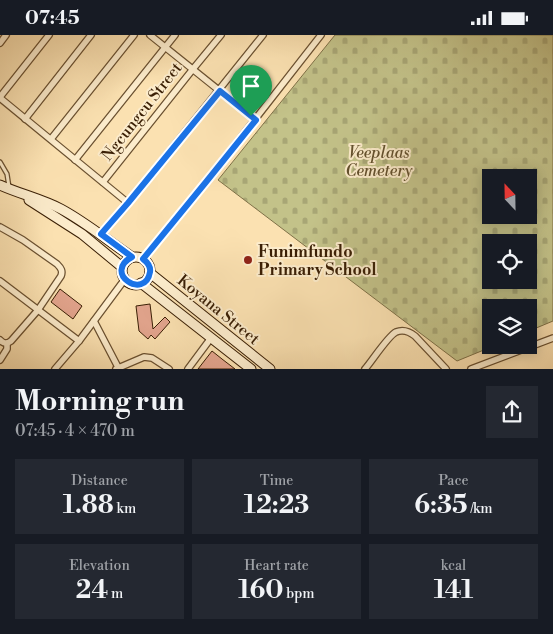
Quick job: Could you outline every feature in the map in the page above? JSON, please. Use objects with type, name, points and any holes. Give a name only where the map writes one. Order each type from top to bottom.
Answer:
[{"type":"main road","points":[[0,185],[60,209],[101,234],[132,257],[143,259],[148,263],[150,273],[145,281],[141,283],[133,284],[125,279],[123,275],[122,267],[124,263],[132,257]]},
{"type":"main road","points":[[14,191],[82,234],[122,267]]},
{"type":"main road","name":"Koyana Street","points":[[150,273],[270,369]]},
{"type":"main road","name":"Koyana Street","points":[[141,283],[251,369]]},
{"type":"street","points":[[0,43],[6,35]]},
{"type":"street","points":[[49,35],[0,97],[128,203]]},
{"type":"street","points":[[25,119],[91,35]]},
{"type":"street","points":[[51,139],[134,35]]},
{"type":"street","points":[[150,35],[256,120]]},
{"type":"street","points":[[76,160],[176,35]]},
{"type":"street","name":"Ngcungcu Street","points":[[103,182],[221,35]]},
{"type":"street","points":[[101,234],[220,91],[263,35]]},
{"type":"street","points":[[143,259],[256,120],[321,35]]},
{"type":"street","points":[[0,227],[57,264],[62,270],[61,276],[38,310],[11,341],[7,343]]},
{"type":"street","points":[[54,369],[79,341],[125,279]]},
{"type":"street","points":[[0,281],[79,341]]},
{"type":"street","points":[[94,321],[118,369],[144,357],[152,358],[169,369]]},
{"type":"street","points":[[365,369],[393,335],[402,331],[415,336],[446,369]]},
{"type":"street","points":[[188,369],[211,338]]},
{"type":"street","points":[[471,369],[553,338]]},
{"type":"street","points":[[0,339],[7,343]]},
{"type":"street","points":[[0,360],[7,349],[7,343]]},
{"type":"lane","points":[[0,163],[14,191]]},
{"type":"green space","name":"Veeplaas Cemetery","points":[[335,35],[553,35],[553,321],[537,328],[537,299],[482,299],[482,351],[457,361],[218,180]]},
{"type":"building","points":[[60,289],[82,306],[73,319],[51,302]]},
{"type":"building","points":[[150,304],[153,329],[165,317],[170,322],[155,339],[151,335],[148,339],[139,331],[136,306]]},
{"type":"building","points":[[212,351],[222,359],[235,369],[198,369]]},
{"type":"place","name":"Funimfundo Primary School","points":[[248,260]]},
{"type":"route","points":[[220,91],[251,116],[256,120],[143,259],[150,268],[148,277],[145,281],[137,284],[128,282],[123,275],[122,267],[132,257],[101,234],[220,91]]}]
